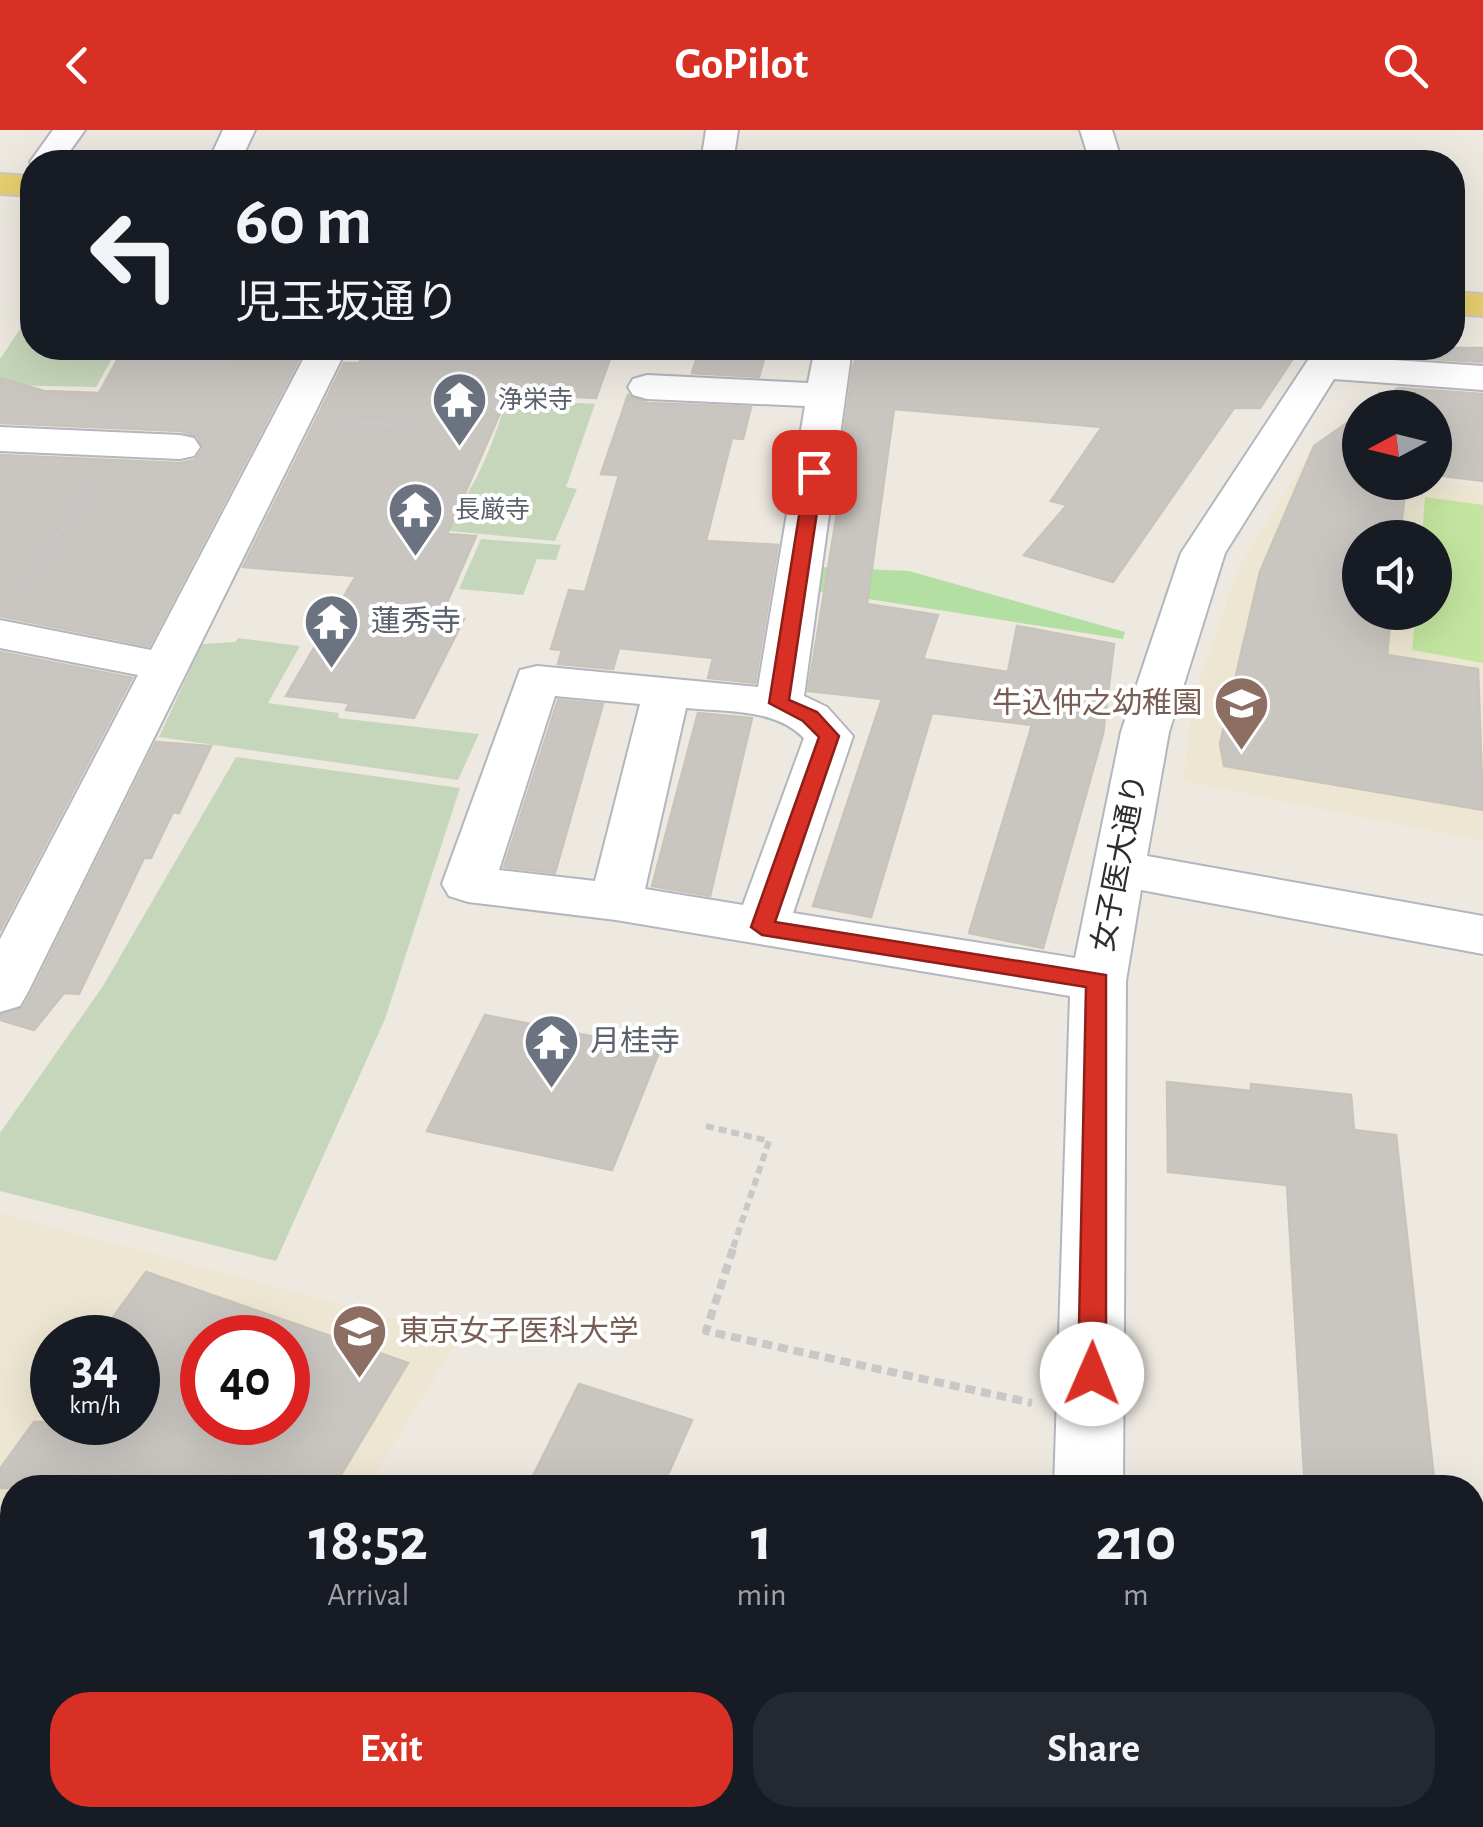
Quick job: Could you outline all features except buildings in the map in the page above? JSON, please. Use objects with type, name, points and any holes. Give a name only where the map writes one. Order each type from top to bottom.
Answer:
[{"type":"street","points":[[0,992],[169,667],[322,360]]},
{"type":"street","points":[[779,703],[831,360]]},
{"type":"street","name":"女子医大通り","points":[[1088,1475],[1098,980],[1116,868],[1145,732],[1203,553],[1329,360]]},
{"type":"street","points":[[1345,360],[1483,378]]},
{"type":"street","points":[[647,386],[826,395]]},
{"type":"street","points":[[0,439],[180,448]]},
{"type":"street","points":[[6,618],[169,667]]},
{"type":"street","points":[[762,927],[829,736],[810,716],[779,703],[537,680],[468,884],[616,902],[762,927],[1098,980]]},
{"type":"street","points":[[616,902],[666,692]]},
{"type":"street","points":[[1116,868],[1483,935]]},
{"type":"path","points":[[334,420],[414,426]]},
{"type":"path","points":[[6,618],[121,445]]},
{"type":"path","points":[[706,1126],[768,1141],[706,1332],[1052,1407]]},
{"type":"shaded area","points":[[1304,462],[1342,467],[1342,500],[1452,500],[1452,483],[1483,487],[1483,841],[1183,781],[1194,696],[1240,565]]},
{"type":"shaded area","name":"東京女子医科大学","points":[[0,1213],[460,1336],[375,1475],[0,1475]]},
{"type":"green space","points":[[20,329],[20,360],[111,360],[96,387],[0,385],[0,359]]},
{"type":"green space","points":[[507,399],[595,404],[566,487],[577,489],[555,541],[440,530],[481,468]]},
{"type":"green space","points":[[1425,500],[1483,505],[1483,663],[1412,650],[1414,630],[1452,630],[1452,520],[1423,520]]},
{"type":"green space","points":[[481,539],[561,545],[556,560],[537,559],[523,595],[459,589]]},
{"type":"green space","points":[[820,567],[909,571],[1125,632],[1123,639],[817,591]]},
{"type":"green space","points":[[238,638],[300,646],[268,703],[339,713],[338,718],[479,734],[458,780],[159,737],[202,644],[235,642]]},
{"type":"green space","points":[[236,757],[460,788],[385,1019],[276,1261],[0,1191],[0,1133],[103,986]]},
{"type":"place","name":"浄栄寺","points":[[459,448]]},
{"type":"place","name":"長厳寺","points":[[416,558]]},
{"type":"place","name":"蓮秀寺","points":[[332,670]]},
{"type":"place","name":"牛込仲之幼稚園","points":[[1241,752]]},
{"type":"place","name":"月桂寺","points":[[551,1090]]},
{"type":"place","name":"東京女子医科大学","points":[[360,1380]]},
{"type":"route","points":[[814,472],[779,703],[810,716],[829,736],[762,927],[1098,980],[1092,1374]]}]
